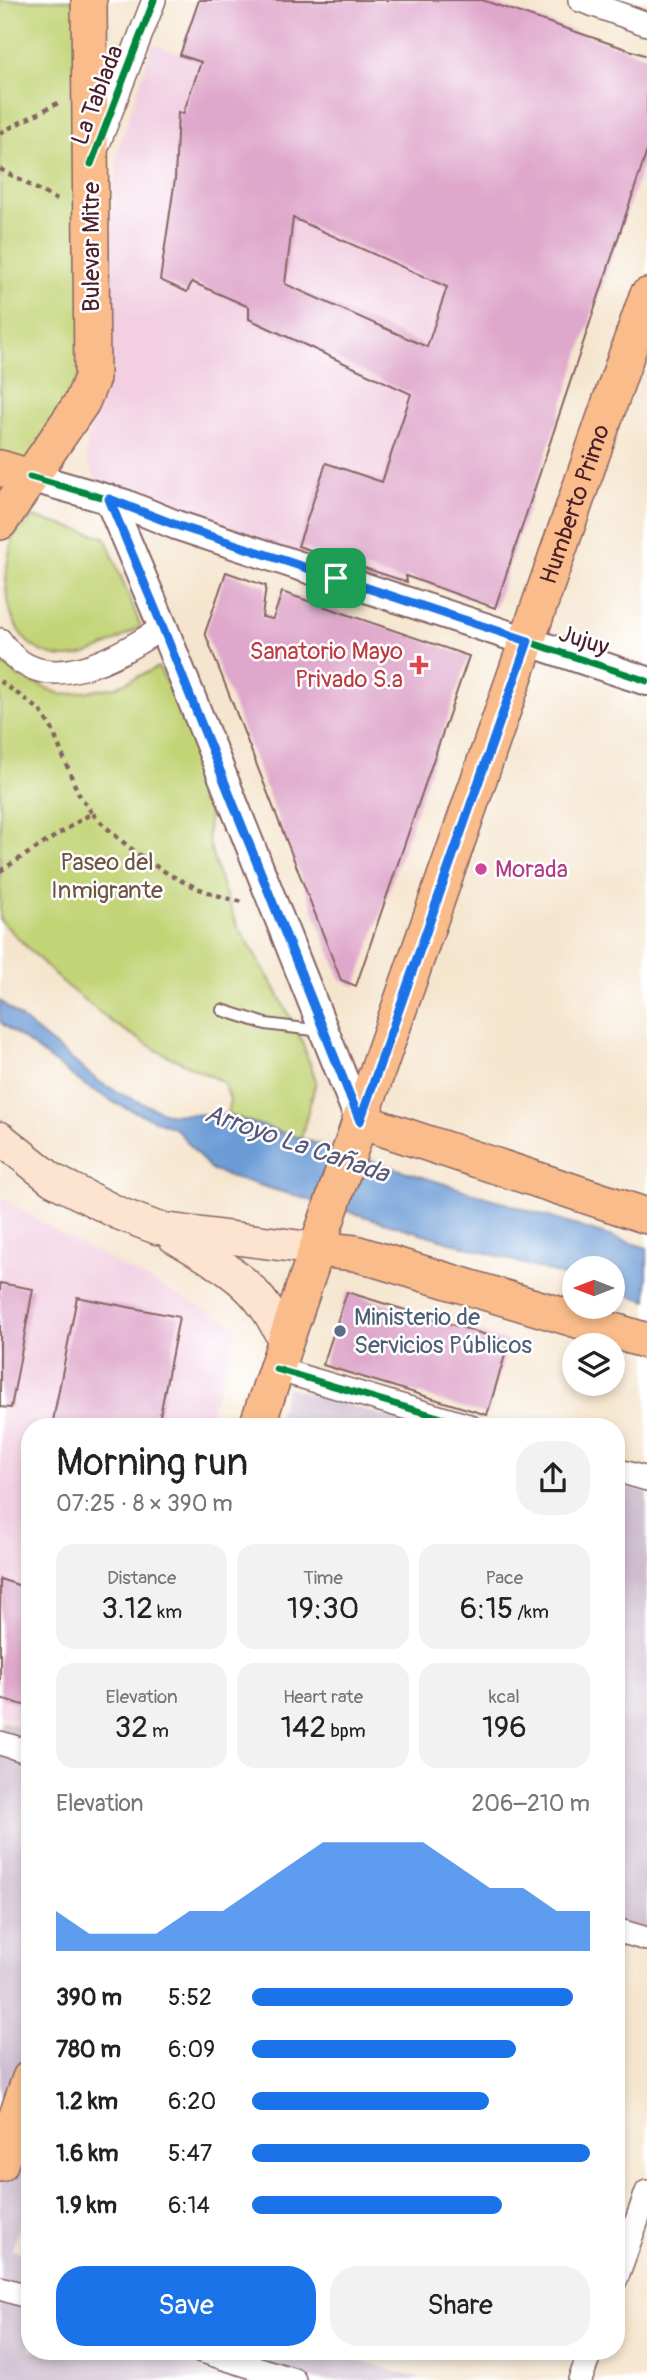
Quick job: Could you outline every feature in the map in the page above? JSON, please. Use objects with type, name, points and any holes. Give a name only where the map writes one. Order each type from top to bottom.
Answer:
[{"type":"main road","name":"Bulevar Mitre","points":[[0,522],[15,472],[82,402],[92,378],[89,0]]},
{"type":"main road","name":"Humberto Primo","points":[[260,1418],[360,1121],[647,296]]},
{"type":"main road","points":[[360,1121],[647,1216]]},
{"type":"main road","points":[[0,1138],[53,1180],[118,1213],[157,1228],[227,1268],[266,1307],[281,1356]]},
{"type":"main road","points":[[157,1228],[355,1253],[647,1341]]},
{"type":"main road","points":[[0,2164],[21,2104]]},
{"type":"street","name":"La Tablada","points":[[91,164],[154,0]]},
{"type":"street","points":[[580,0],[647,24]]},
{"type":"street","name":"Jujuy","points":[[15,472],[109,499],[176,525],[647,681]]},
{"type":"street","points":[[109,499],[360,1121]]},
{"type":"street","points":[[0,640],[16,658],[32,667],[72,671],[106,661],[163,628]]},
{"type":"street","points":[[281,1356],[448,1418]]},
{"type":"street","points":[[625,1473],[647,1479]]},
{"type":"street","points":[[0,1743],[21,1749]]},
{"type":"street","points":[[625,1933],[647,1939]]},
{"type":"street","points":[[625,2254],[647,2192]]},
{"type":"street","points":[[0,2288],[21,2294]]},
{"type":"street","points":[[231,2360],[294,2380]]},
{"type":"street","points":[[580,2380],[587,2360]]},
{"type":"lane","points":[[222,1010],[266,1024],[325,1032]]},
{"type":"path","points":[[0,133],[63,101]]},
{"type":"path","points":[[0,169],[44,193]]},
{"type":"path","points":[[0,681],[40,710],[52,729],[78,793],[92,813],[142,857],[188,886],[230,899],[275,907]]},
{"type":"path","points":[[0,871],[92,813]]},
{"type":"shaded area","points":[[402,0],[482,0],[548,22],[383,481],[433,499],[396,599],[125,504],[96,479],[87,462],[87,442],[103,363],[109,243],[118,149],[153,44],[362,117]]},
{"type":"shaded area","points":[[0,1196],[66,1237],[238,1326],[209,1418],[21,1418],[21,1722],[0,1716]]},
{"type":"shaded area","points":[[287,1387],[392,1418],[277,1418]]},
{"type":"shaded area","points":[[625,1487],[647,1493],[647,1930],[625,1924]]},
{"type":"shaded area","points":[[0,1720],[21,1726],[21,2222],[12,2249],[21,2252],[21,2360],[360,2360],[423,2380],[0,2380]]},
{"type":"green space","points":[[0,0],[89,0],[92,378],[0,522]]},
{"type":"green space","points":[[33,517],[105,537],[141,627],[100,649],[78,656],[56,656],[40,651],[28,642],[12,617],[6,587],[13,538]]},
{"type":"green space","name":"Paseo del Inmigrante","points":[[0,661],[19,677],[63,695],[116,687],[158,667],[168,685],[189,710],[210,758],[208,838],[216,868],[236,923],[276,990],[301,1039],[316,1081],[301,1138],[227,1115],[230,1099],[223,1082],[160,1052],[113,1023],[63,983],[0,920]]},
{"type":"water","name":"Arroyo La Cañada","points":[[0,1001],[98,1081],[168,1114],[227,1115],[647,1248],[647,1301],[625,1294],[625,1256],[562,1256],[562,1275],[212,1171],[176,1129],[117,1104],[83,1084],[0,1022]]},
{"type":"building","points":[[199,0],[482,0],[647,56],[647,151],[495,608],[406,576],[407,582],[298,546],[326,463],[382,482],[411,394],[249,319],[249,307],[192,282],[187,292],[160,280],[175,179],[178,112],[183,114],[201,62],[180,55]],"holes":[[[293,218],[447,287],[427,347],[285,284]]]},
{"type":"building","points":[[226,572],[266,586],[262,617],[273,619],[282,592],[469,656],[356,986],[341,980],[205,633]]},
{"type":"building","points":[[0,1283],[33,1289],[11,1408],[0,1407]]},
{"type":"building","points":[[347,1292],[509,1342],[487,1415],[323,1365]]},
{"type":"building","points":[[77,1297],[179,1317],[160,1418],[54,1418]]},
{"type":"building","points":[[0,1579],[21,1586],[21,1704],[0,1698]]},
{"type":"cycle path","points":[[91,164],[154,0]]},
{"type":"cycle path","points":[[30,477],[125,504],[176,525],[647,681]]},
{"type":"cycle path","points":[[109,499],[163,627],[360,1121]]},
{"type":"cycle path","points":[[276,1369],[442,1418]]},
{"type":"place","name":"Sanatorio Mayo Privado S.a","points":[[419,665]]},
{"type":"place","name":"Morada","points":[[481,869]]},
{"type":"place","name":"Ministerio de Servicios Públicos","points":[[340,1331]]},
{"type":"route","points":[[109,499],[176,525],[336,578],[528,641],[360,1121],[109,499]]}]
